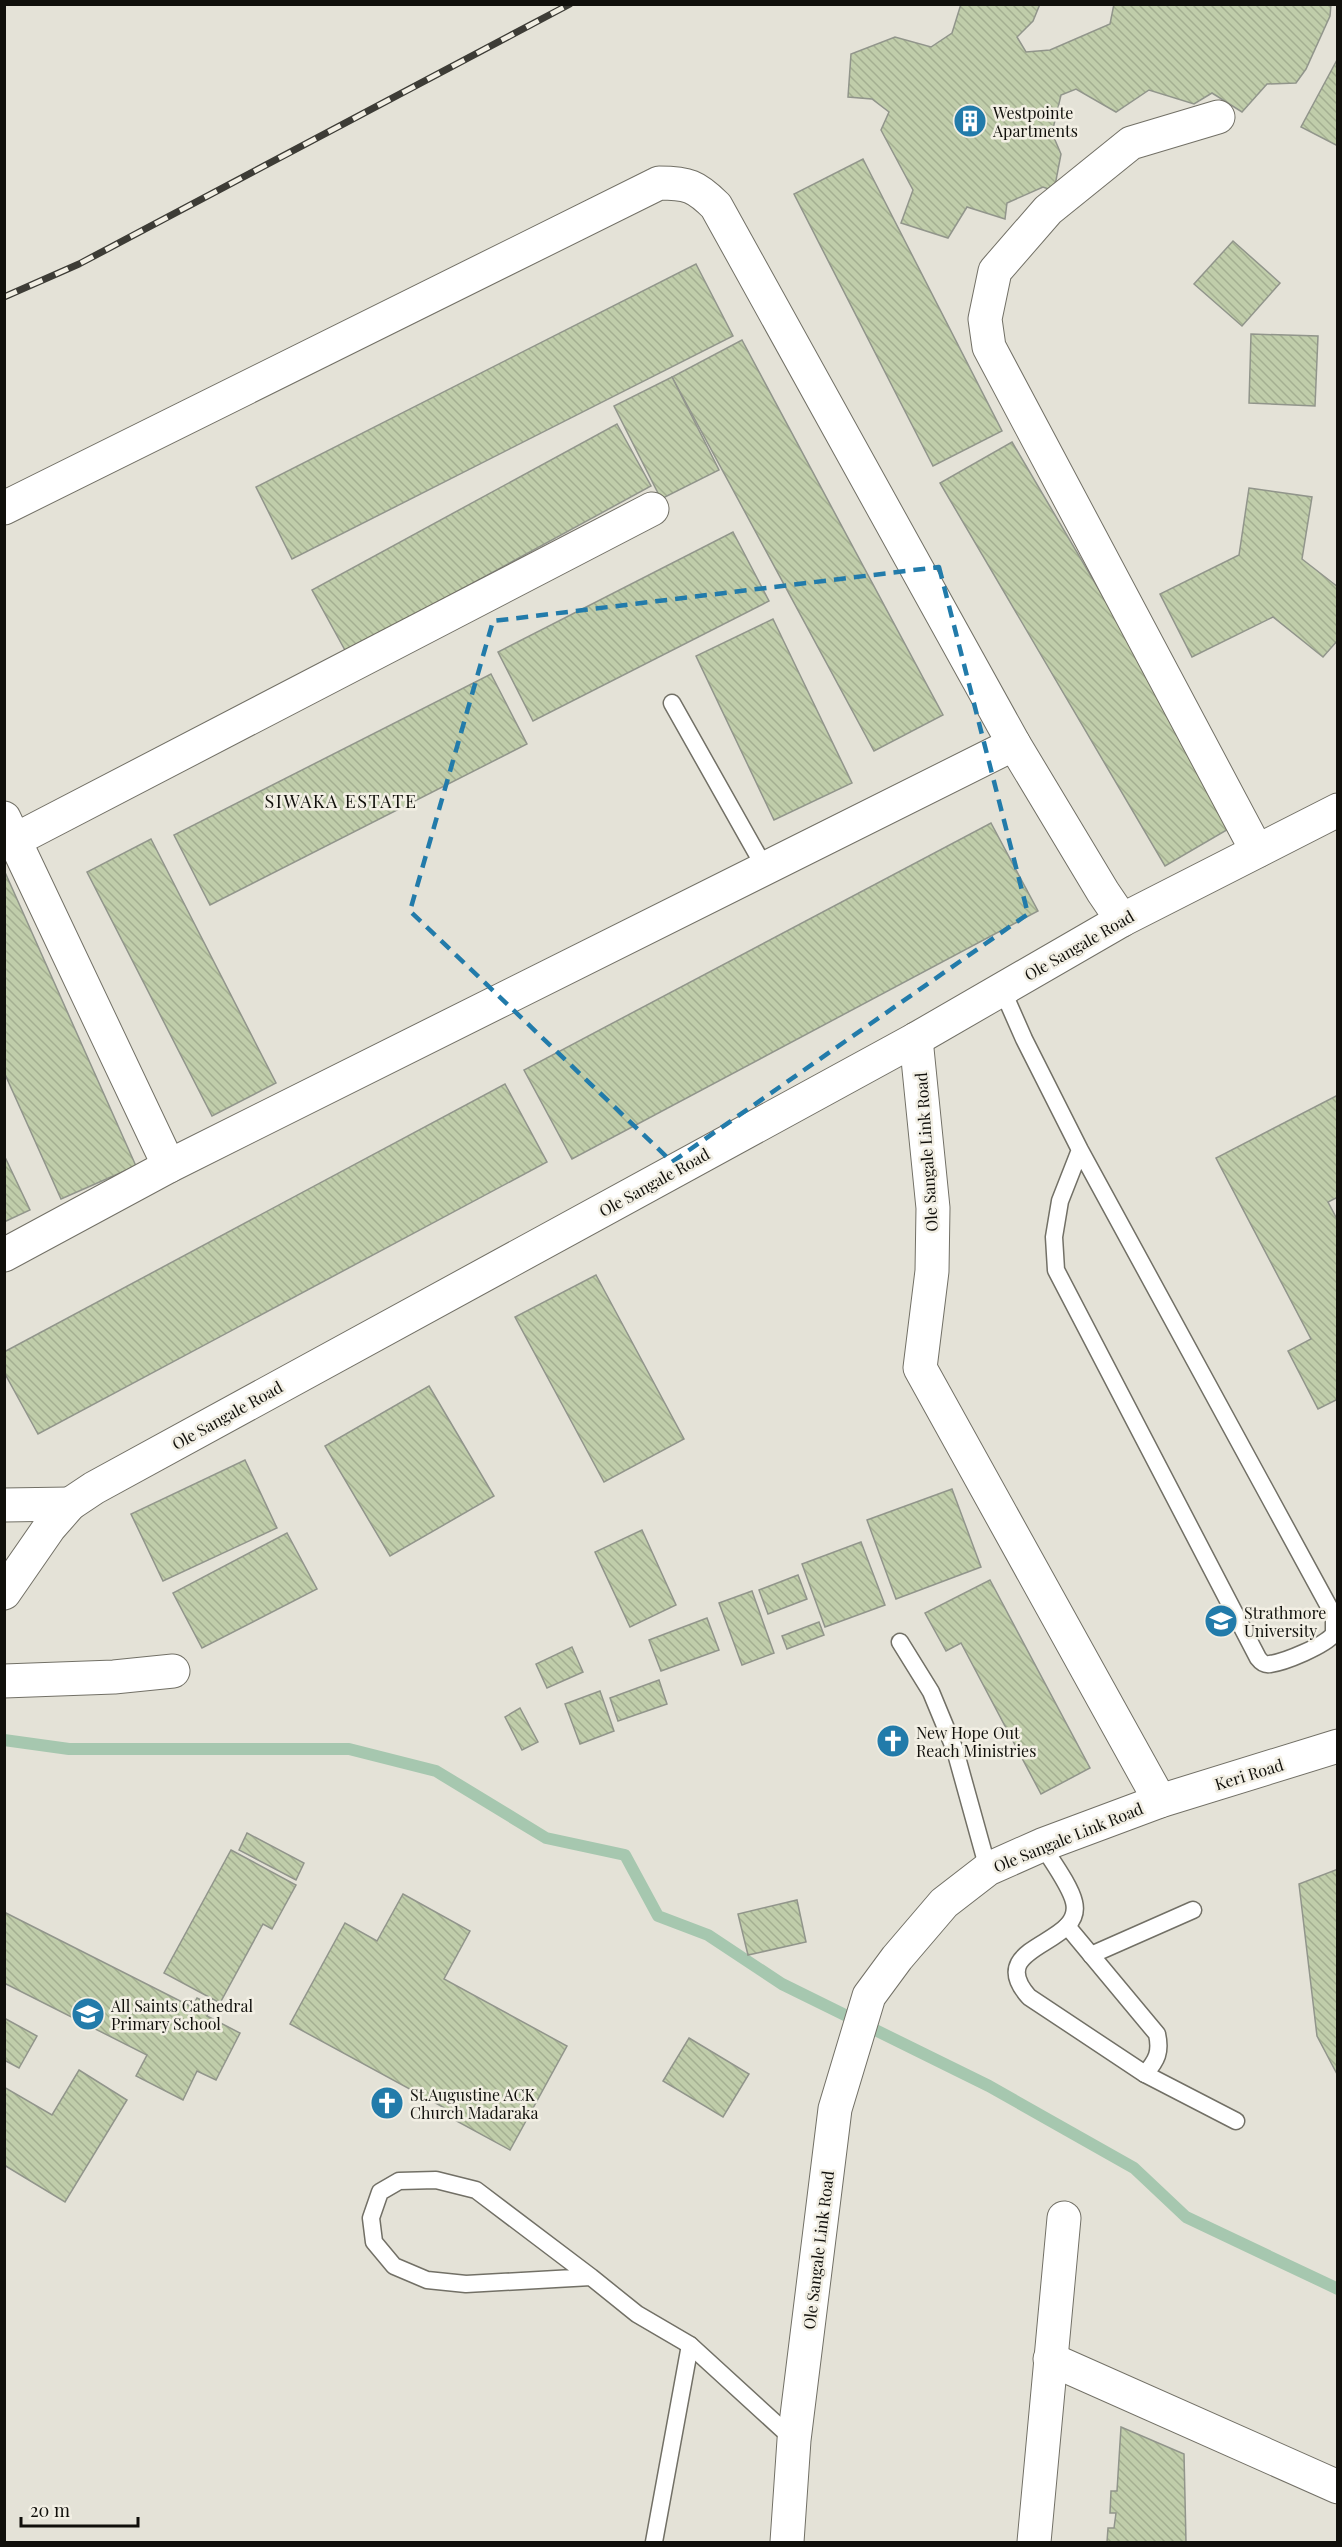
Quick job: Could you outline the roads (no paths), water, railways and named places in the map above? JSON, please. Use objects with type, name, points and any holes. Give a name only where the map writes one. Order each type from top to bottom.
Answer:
[{"type":"street","points":[[1218,117],[1131,143],[1048,210],[995,271],[985,319],[989,347],[1257,851]]},
{"type":"street","points":[[4,508],[659,183],[684,183],[701,191],[716,206],[1014,744],[1122,920]]},
{"type":"street","points":[[169,1166],[10,829],[652,509]]},
{"type":"street","points":[[4,1255],[169,1166],[1014,744]]},
{"type":"street","name":"Ole Sangale Road","points":[[4,1593],[49,1528],[69,1504],[104,1482],[916,1039],[1122,920],[1338,810]]},
{"type":"street","name":"Ole Sangale Link Road","points":[[787,2542],[794,2440],[835,2109],[868,1996],[944,1903],[988,1869],[1042,1845],[1160,1801],[920,1368],[932,1270],[933,1208],[916,1039]]},
{"type":"street","points":[[4,1505],[69,1504]]},
{"type":"street","points":[[4,1681],[114,1677],[174,1671]]},
{"type":"street","name":"Keri Road","points":[[1160,1801],[1338,1746]]},
{"type":"street","points":[[1034,2542],[1064,2218]]},
{"type":"street","points":[[1050,2359],[1338,2487]]},
{"type":"lane","points":[[672,703],[765,868]]},
{"type":"lane","points":[[1002,989],[1023,1039],[1080,1150],[1334,1616],[1334,1634],[1330,1640],[1269,1664],[1262,1663],[1258,1658],[1056,1270],[1054,1237],[1060,1201],[1080,1150]]},
{"type":"lane","points":[[900,1641],[931,1692],[955,1750],[988,1869]]},
{"type":"lane","points":[[1042,1845],[1074,1902],[1074,1914],[1067,1926],[1022,1957],[1016,1971],[1019,1986],[1029,1997],[1145,2074],[1236,2121]]},
{"type":"lane","points":[[1091,1955],[1193,1910]]},
{"type":"lane","points":[[1067,1926],[1157,2034],[1160,2045],[1158,2058],[1145,2074]]},
{"type":"lane","points":[[591,2277],[466,2284],[427,2280],[394,2266],[374,2242],[371,2218],[380,2192],[399,2181],[436,2180],[476,2190],[591,2277],[637,2314],[690,2345],[794,2440]]},
{"type":"lane","points":[[654,2542],[690,2345]]},
{"type":"waterway","points":[[4,1740],[69,1749],[349,1749],[436,1771],[546,1838],[625,1855],[658,1916],[708,1935],[782,1984],[989,2086],[1134,2168],[1186,2217],[1338,2289]]},
{"type":"railway","points":[[4,297],[79,264],[570,4]]},
{"type":"place","name":"Westpointe Apartments","points":[[970,121]]},
{"type":"place","name":"Strathmore University","points":[[1221,1621]]},
{"type":"place","name":"New Hope Out Reach Ministries","points":[[893,1741]]},
{"type":"place","name":"All Saints Cathedral Primary School","points":[[88,2014]]},
{"type":"place","name":"St.Augustine ACK Church Madaraka","points":[[387,2103]]},
{"type":"district","name":"SIWAKA ESTATE","points":[[341,801]]}]
